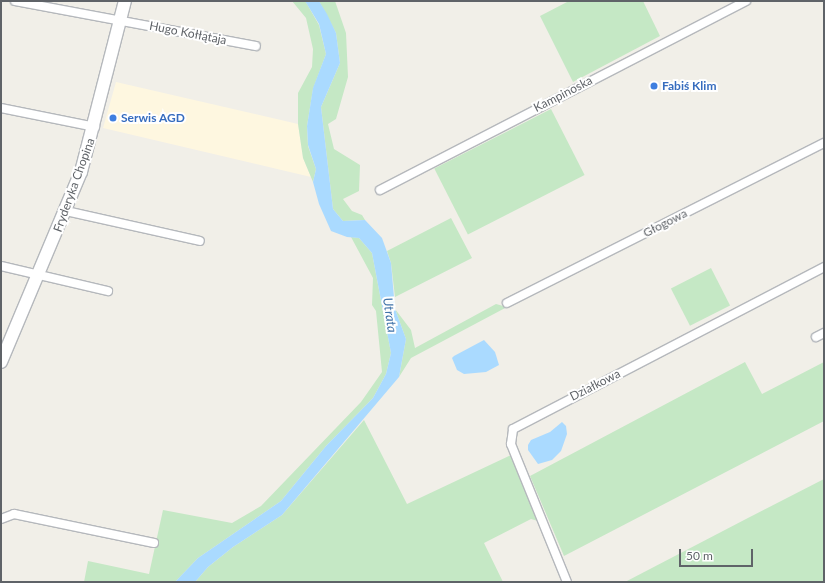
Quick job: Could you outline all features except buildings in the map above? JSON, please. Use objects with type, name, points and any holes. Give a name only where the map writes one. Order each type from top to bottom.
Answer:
[{"type":"main road","name":"Fryderyka Chopina","points":[[1,362],[66,211],[95,127],[126,1]]},
{"type":"street","name":"Hugo Kołłątaja","points":[[15,1],[256,46]]},
{"type":"street","name":"Kampinoska","points":[[380,190],[746,1]]},
{"type":"street","points":[[1,108],[95,127]]},
{"type":"street","name":"Głogowa","points":[[507,303],[824,143]]},
{"type":"street","points":[[66,211],[200,241]]},
{"type":"street","points":[[1,266],[108,291]]},
{"type":"street","name":"Działkowa","points":[[567,582],[511,444],[513,429],[824,267]]},
{"type":"street","points":[[816,337],[824,333]]},
{"type":"street","points":[[1,519],[14,514],[154,542]]},
{"type":"shaded area","points":[[116,82],[298,124],[303,158],[311,177],[103,128]]},
{"type":"green space","points":[[292,1],[305,1],[307,4],[319,25],[326,54],[313,89],[307,126],[308,146],[316,169],[313,182],[303,158],[298,124],[298,93],[312,67],[313,49],[306,18]]},
{"type":"green space","points":[[319,1],[335,1],[346,33],[348,77],[336,119],[328,124],[334,149],[360,165],[359,191],[343,199],[352,211],[362,215],[365,220],[343,221],[333,209],[321,107],[340,63],[336,33]]},
{"type":"green space","points":[[569,1],[643,1],[660,36],[573,82],[540,16]]},
{"type":"green space","points":[[551,109],[585,175],[468,234],[434,168]]},
{"type":"green space","points":[[451,218],[472,258],[395,297],[391,263],[387,251]]},
{"type":"green space","points":[[351,237],[359,238],[372,253],[391,353],[386,374],[373,398],[326,446],[281,501],[198,558],[175,582],[84,582],[88,561],[149,574],[163,510],[232,523],[261,506],[361,402],[382,372],[376,311],[372,305],[373,278]]},
{"type":"green space","points":[[711,268],[730,305],[690,326],[671,288]]},
{"type":"green space","points":[[496,304],[507,307],[411,358],[399,377],[406,339],[395,309],[411,330],[415,348]]},
{"type":"green space","points":[[745,362],[762,394],[824,362],[824,421],[564,556],[530,476]]},
{"type":"green space","points":[[364,420],[407,504],[511,455],[538,521],[531,519],[484,543],[503,582],[195,582],[208,567],[233,547],[282,515]]},
{"type":"green space","points":[[824,479],[824,582],[625,582],[746,519]]},
{"type":"water","name":"Utrata","points":[[305,1],[319,1],[336,33],[340,63],[321,107],[333,209],[343,221],[365,220],[382,238],[391,263],[395,309],[406,339],[399,377],[282,515],[233,547],[208,567],[195,582],[175,582],[198,558],[281,501],[326,446],[373,398],[386,374],[391,353],[372,253],[359,238],[347,237],[331,231],[319,204],[313,182],[316,169],[308,145],[307,126],[313,88],[326,54],[319,24]]},
{"type":"water","points":[[484,340],[495,352],[499,365],[486,372],[464,374],[457,370],[452,358]]},
{"type":"water","points":[[562,422],[566,426],[567,434],[561,451],[552,460],[538,464],[528,450],[528,445],[531,440],[550,432]]},
{"type":"place","name":"Fabiś Klim","points":[[654,86]]},
{"type":"place","name":"Serwis AGD","points":[[113,118]]}]
